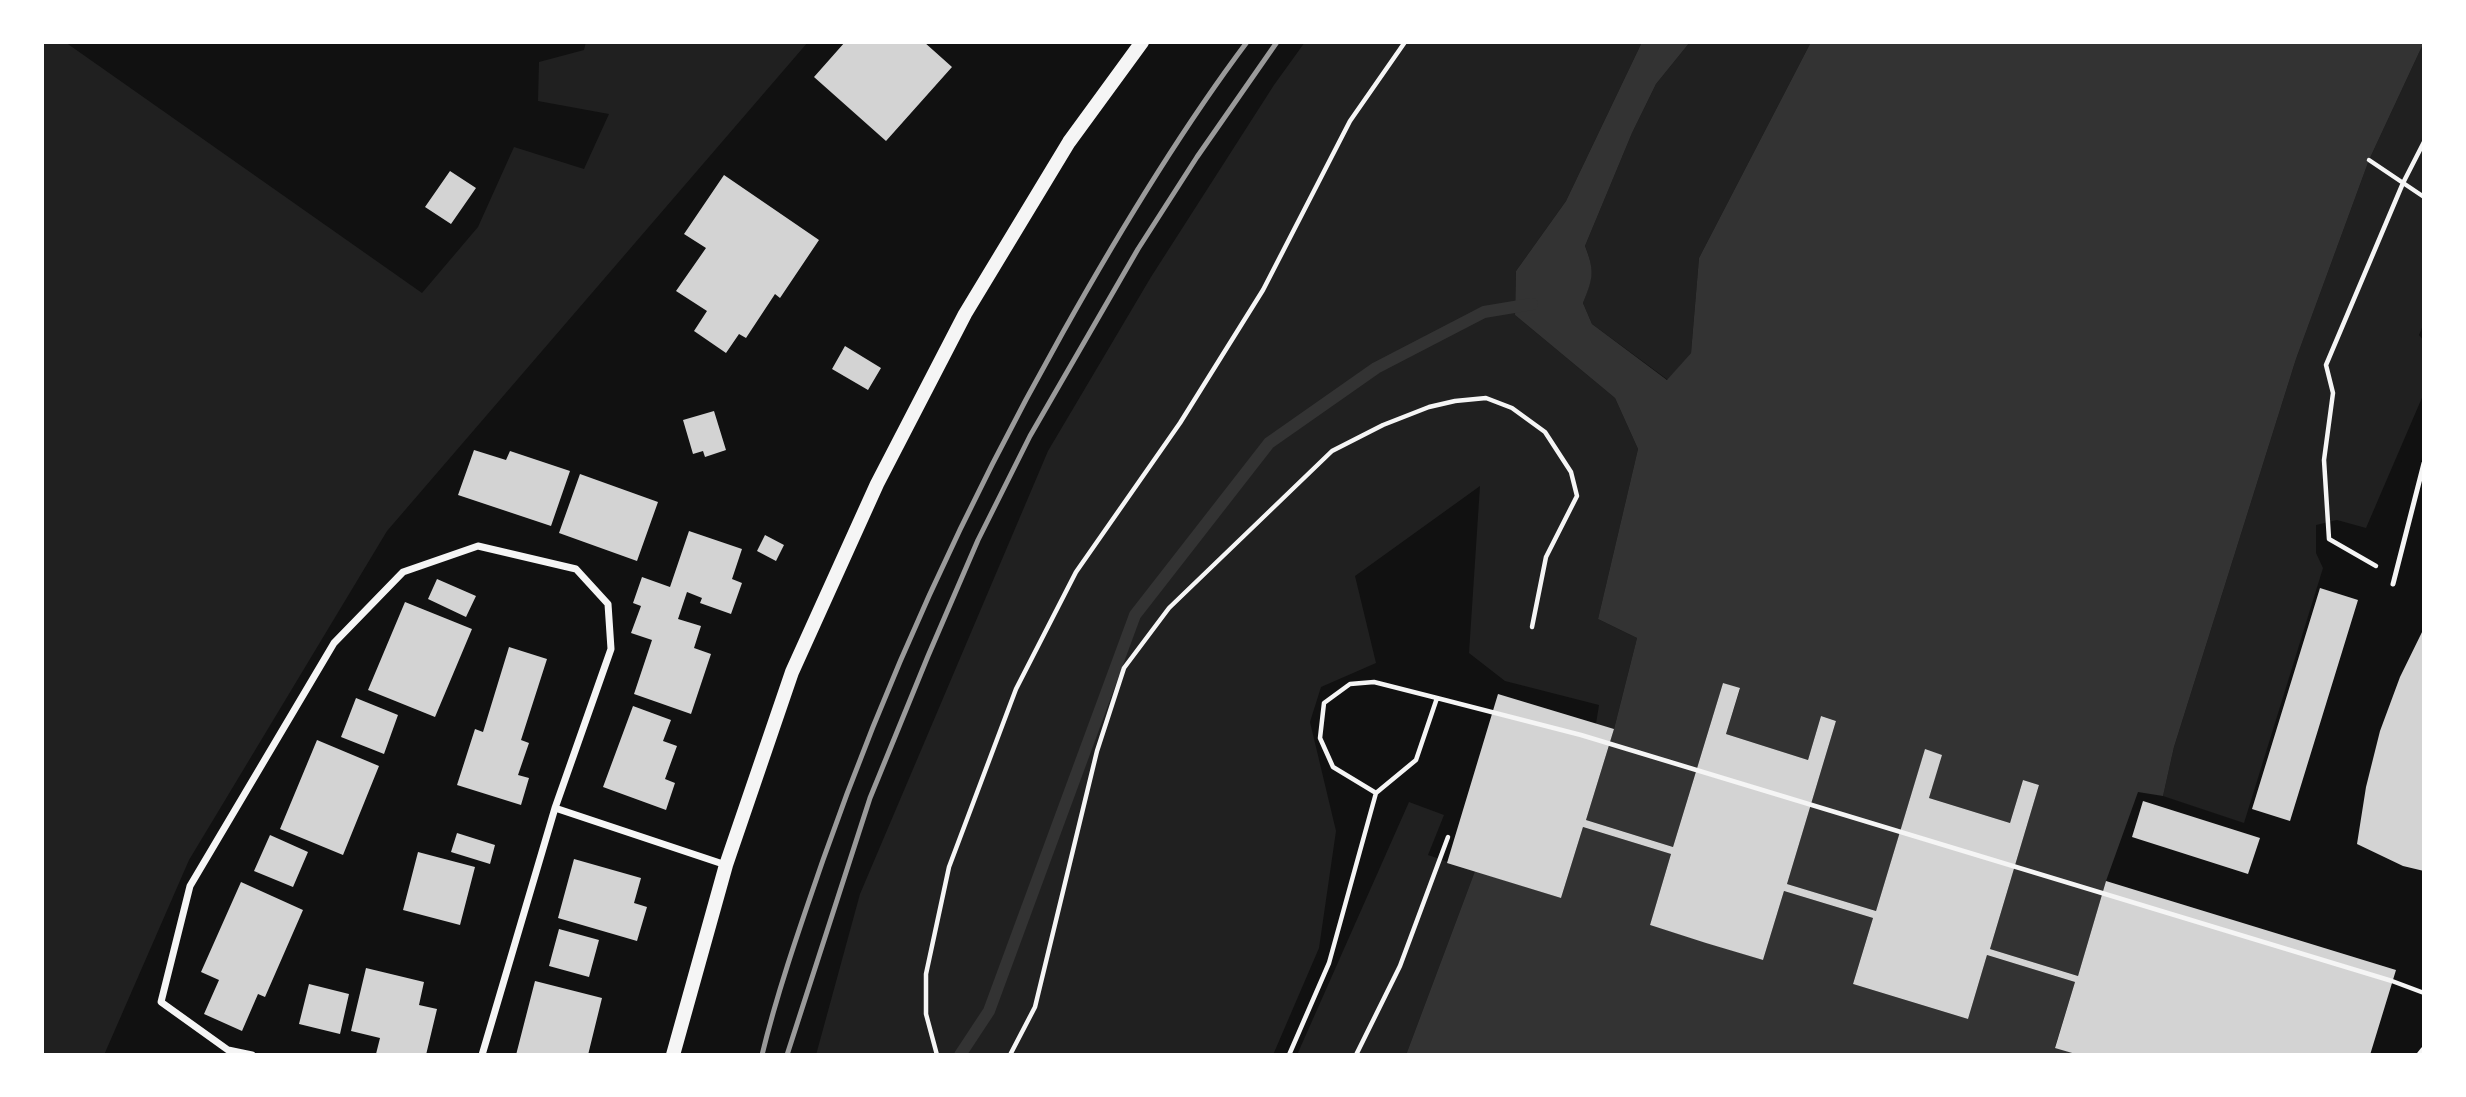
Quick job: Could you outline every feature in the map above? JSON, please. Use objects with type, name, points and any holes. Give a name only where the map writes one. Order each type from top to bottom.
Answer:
[{"type":"main road","points":[[673,1055],[726,865],[792,672],[877,484],[972,302],[1069,142],[1142,42]]},
{"type":"street","points":[[252,1055],[228,1050],[161,1002],[190,886],[334,643],[402,572],[478,546],[576,569],[608,604],[611,649],[555,808],[482,1055]]},
{"type":"street","points":[[555,808],[726,865]]},
{"type":"street","points":[[2420,1055],[2424,1051]]},
{"type":"lane","points":[[2393,584],[2424,463]]},
{"type":"path","points":[[937,1055],[926,1014],[926,974],[946,881],[1016,689],[1076,572],[1180,423],[1256,301],[1312,199],[1350,121],[1405,42]]},
{"type":"path","points":[[2395,577],[2329,539],[2324,460],[2333,393],[2326,365],[2403,183],[2424,142]]},
{"type":"path","points":[[2369,160],[2424,197]]},
{"type":"path","points":[[1010,1055],[1035,1007],[1097,751],[1124,668],[1169,608],[1332,451],[1383,425],[1429,407],[1486,398],[1512,408],[1545,432],[1571,472],[1577,496],[1546,557],[1532,627]]},
{"type":"path","points":[[1376,793],[1333,767],[1320,738],[1324,703],[1350,684],[1374,682],[1581,735],[2392,981],[2424,993]]},
{"type":"path","points":[[1289,1055],[1329,963],[1376,793],[1416,760],[1437,698]]},
{"type":"path","points":[[1356,1055],[1400,966],[1448,838]]},
{"type":"shaded area","points":[[42,42],[65,42],[422,293],[478,227],[514,147],[584,169],[609,114],[538,101],[539,62],[584,50],[586,42],[808,42],[387,531],[189,860],[104,1055],[42,1055]]},
{"type":"shaded area","points":[[1305,42],[1642,42],[1566,201],[1516,271],[1515,315],[1615,398],[1638,449],[1598,619],[1637,638],[1614,729],[1596,724],[1599,705],[1505,681],[1469,653],[1480,486],[1355,576],[1376,663],[1321,687],[1310,722],[1336,831],[1319,948],[1273,1055],[816,1055],[860,894],[1048,451],[1151,277],[1274,85]]},
{"type":"shaded area","points":[[1642,42],[1690,42],[1656,84],[1632,133],[1585,246],[1592,275],[1583,303],[1592,324],[1667,380],[1691,353],[1699,258],[1811,42],[2424,42],[2369,160],[2296,359],[2174,747],[2163,796],[2138,792],[2106,881],[2078,976],[1990,949],[2039,785],[2023,780],[2010,823],[1929,798],[1941,755],[1925,750],[1876,911],[1787,884],[1836,721],[1821,716],[1808,760],[1726,734],[1740,689],[1723,683],[1673,847],[1586,820],[1614,729],[1637,638],[1598,619],[1638,449],[1615,398],[1515,315],[1516,271],[1566,201]]},
{"type":"shaded area","points":[[1690,42],[1811,42],[1699,258],[1691,353],[1668,380],[1592,324],[1583,303],[1591,275],[1585,246],[1632,133],[1656,84]]},
{"type":"shaded area","points":[[2424,42],[2424,323],[2419,335],[2424,341],[2424,393],[2366,528],[2337,520],[2316,525],[2316,553],[2323,568],[2244,823],[2163,796],[2174,747],[2296,359],[2369,160]]},
{"type":"shaded area","points":[[1409,802],[1444,815],[1428,855],[1475,871],[1406,1055],[1297,1055]]},
{"type":"shaded area","points":[[1583,827],[1671,854],[1650,925],[1763,960],[1784,891],[1873,918],[1853,984],[1968,1019],[1987,955],[2075,982],[2055,1047],[2079,1055],[1406,1055],[1475,871],[1561,898]]},
{"type":"building","points":[[845,42],[924,42],[952,67],[886,141],[814,77]]},
{"type":"building","points":[[450,171],[476,188],[451,224],[425,207]]},
{"type":"building","points":[[724,175],[819,240],[780,298],[775,294],[746,338],[739,334],[726,353],[694,331],[707,311],[676,291],[706,248],[684,234]]},
{"type":"building","points":[[845,346],[881,368],[868,390],[832,369]]},
{"type":"building","points":[[714,411],[726,450],[705,457],[703,451],[693,454],[683,420]]},
{"type":"building","points":[[474,450],[506,460],[510,451],[570,471],[551,526],[458,495]]},
{"type":"building","points":[[580,474],[658,502],[637,561],[559,533]]},
{"type":"building","points":[[689,531],[742,549],[732,579],[742,583],[731,614],[700,603],[702,598],[687,592],[678,619],[701,626],[694,648],[711,654],[691,714],[634,694],[652,640],[631,633],[641,606],[633,603],[642,577],[670,587]]},
{"type":"building","points":[[765,535],[784,545],[776,561],[757,551]]},
{"type":"building","points":[[437,579],[476,596],[466,617],[428,599]]},
{"type":"building","points":[[2320,588],[2358,600],[2290,821],[2252,809]]},
{"type":"building","points":[[405,602],[472,629],[435,717],[368,690]]},
{"type":"building","points":[[2424,628],[2424,871],[2403,866],[2357,844],[2366,787],[2380,731],[2400,677]]},
{"type":"building","points":[[509,647],[547,659],[521,740],[529,743],[518,775],[529,778],[521,805],[457,785],[475,729],[483,732]]},
{"type":"building","points":[[1723,683],[1740,688],[1726,734],[1808,760],[1821,716],[1836,721],[1787,884],[1876,911],[1925,749],[1942,755],[1929,798],[2010,823],[2023,780],[2039,785],[1990,949],[2078,976],[2106,881],[2396,970],[2370,1055],[2079,1055],[2055,1048],[2075,982],[1987,955],[1968,1019],[1853,984],[1873,918],[1784,891],[1763,960],[1706,943],[1650,925],[1671,854],[1583,827],[1561,898],[1447,863],[1498,694],[1614,729],[1586,820],[1673,847]]},
{"type":"building","points":[[356,698],[398,715],[384,754],[341,737]]},
{"type":"building","points":[[633,706],[671,720],[663,741],[677,746],[665,779],[675,783],[666,810],[603,787]]},
{"type":"building","points":[[317,740],[379,766],[343,855],[280,829]]},
{"type":"building","points":[[2143,801],[2260,838],[2248,874],[2132,837]]},
{"type":"building","points":[[457,833],[495,845],[490,864],[451,852]]},
{"type":"building","points":[[270,835],[308,852],[293,887],[254,871]]},
{"type":"building","points":[[418,852],[475,867],[460,925],[403,910]]},
{"type":"building","points":[[574,859],[641,878],[634,903],[647,907],[637,941],[558,918]]},
{"type":"building","points":[[241,882],[303,910],[265,997],[258,994],[242,1031],[204,1014],[219,980],[201,972]]},
{"type":"building","points":[[559,929],[599,940],[589,977],[549,966]]},
{"type":"building","points":[[366,968],[424,982],[419,1005],[437,1009],[426,1055],[376,1054],[380,1038],[351,1031]]},
{"type":"building","points":[[535,981],[602,998],[588,1055],[516,1055]]},
{"type":"building","points":[[309,984],[349,994],[340,1034],[299,1024]]},
{"type":"waterway","points":[[960,1055],[989,1011],[1135,615],[1269,443],[1376,368],[1484,312],[1532,304]]},
{"type":"railway","points":[[762,1055],[790,957],[848,792],[902,658],[962,526],[1027,398],[1105,259],[1173,148],[1247,42]]},
{"type":"railway","points":[[787,1055],[870,798],[978,540],[1030,436],[1138,249],[1197,157],[1277,42]]}]
